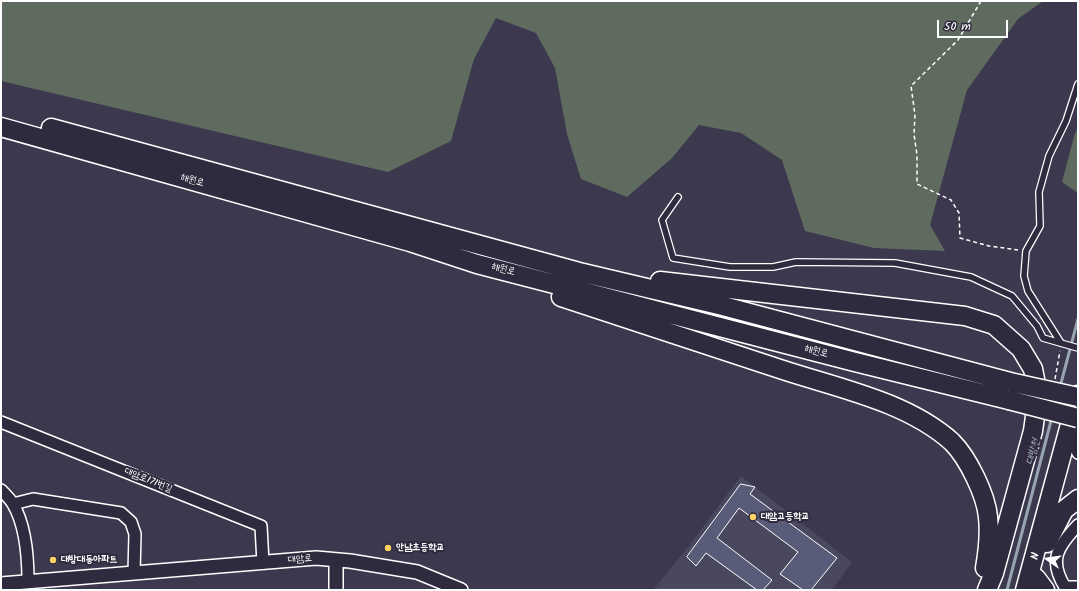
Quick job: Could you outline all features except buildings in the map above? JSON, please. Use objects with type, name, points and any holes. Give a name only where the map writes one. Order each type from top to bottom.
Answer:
[{"type":"highway","name":"해원로","points":[[1,115],[579,272],[723,306],[1010,382],[1078,396]]},
{"type":"highway","name":"해원로","points":[[1,127],[410,242],[477,264],[1078,418]]},
{"type":"highway","points":[[477,264],[553,294],[861,395],[915,417],[935,429],[952,442],[966,459],[974,474],[988,516],[989,545],[982,590]]},
{"type":"highway","points":[[579,272],[964,316],[994,325],[1021,349],[1033,369],[1038,395],[1033,431],[994,573],[987,590]]},
{"type":"highway","points":[[1035,587],[1078,396]]},
{"type":"highway","points":[[1035,587],[1043,551],[1056,523],[1064,510],[1078,499]]},
{"type":"street","name":"대암로171번길","points":[[1,422],[261,526],[263,563]]},
{"type":"street","points":[[1078,423],[1073,444],[1078,453]]},
{"type":"street","points":[[1,490],[13,504],[25,540],[28,582]]},
{"type":"street","points":[[13,504],[33,499],[121,513],[131,522],[135,534],[134,573]]},
{"type":"street","points":[[1078,525],[1065,539],[1055,560],[1057,574],[1065,587],[1078,587]]},
{"type":"street","name":"대암로","points":[[1,584],[316,558],[417,572],[461,590]]},
{"type":"street","points":[[336,560],[336,590]]},
{"type":"lane","points":[[1061,343],[1028,291],[1024,276],[1026,251],[1040,226],[1039,192],[1049,156],[1066,121],[1078,84]]},
{"type":"lane","points":[[678,197],[662,220],[673,258],[730,267],[773,267],[796,262],[895,263],[971,277],[1012,296],[1037,326],[1043,338],[1078,348]]},
{"type":"path","points":[[981,1],[958,40],[911,86],[915,115],[914,134],[918,155],[917,184],[951,200],[959,213],[960,238],[989,246],[1026,251]]},
{"type":"path","points":[[1056,376],[1061,343]]},
{"type":"shaded area","name":"대암고등학교","points":[[741,476],[852,562],[832,590],[653,590],[688,547]]},
{"type":"green space","points":[[1,1],[1043,1],[1018,19],[967,90],[930,225],[945,251],[874,248],[805,231],[782,160],[741,133],[699,125],[672,158],[627,197],[581,179],[567,134],[555,68],[536,33],[496,18],[474,59],[451,141],[388,172],[1,81]]},
{"type":"green space","points":[[1078,128],[1078,193],[1062,182],[1075,133]]},
{"type":"waterway","name":"대방천","points":[[1060,387],[1078,319]]},
{"type":"waterway","name":"대방천","points":[[1007,590],[1052,417]]},
{"type":"place","name":"대암고등학교","points":[[753,517]]},
{"type":"place","name":"안남초등학교","points":[[388,548]]},
{"type":"place","name":"대방대동아파트","points":[[53,560]]}]
